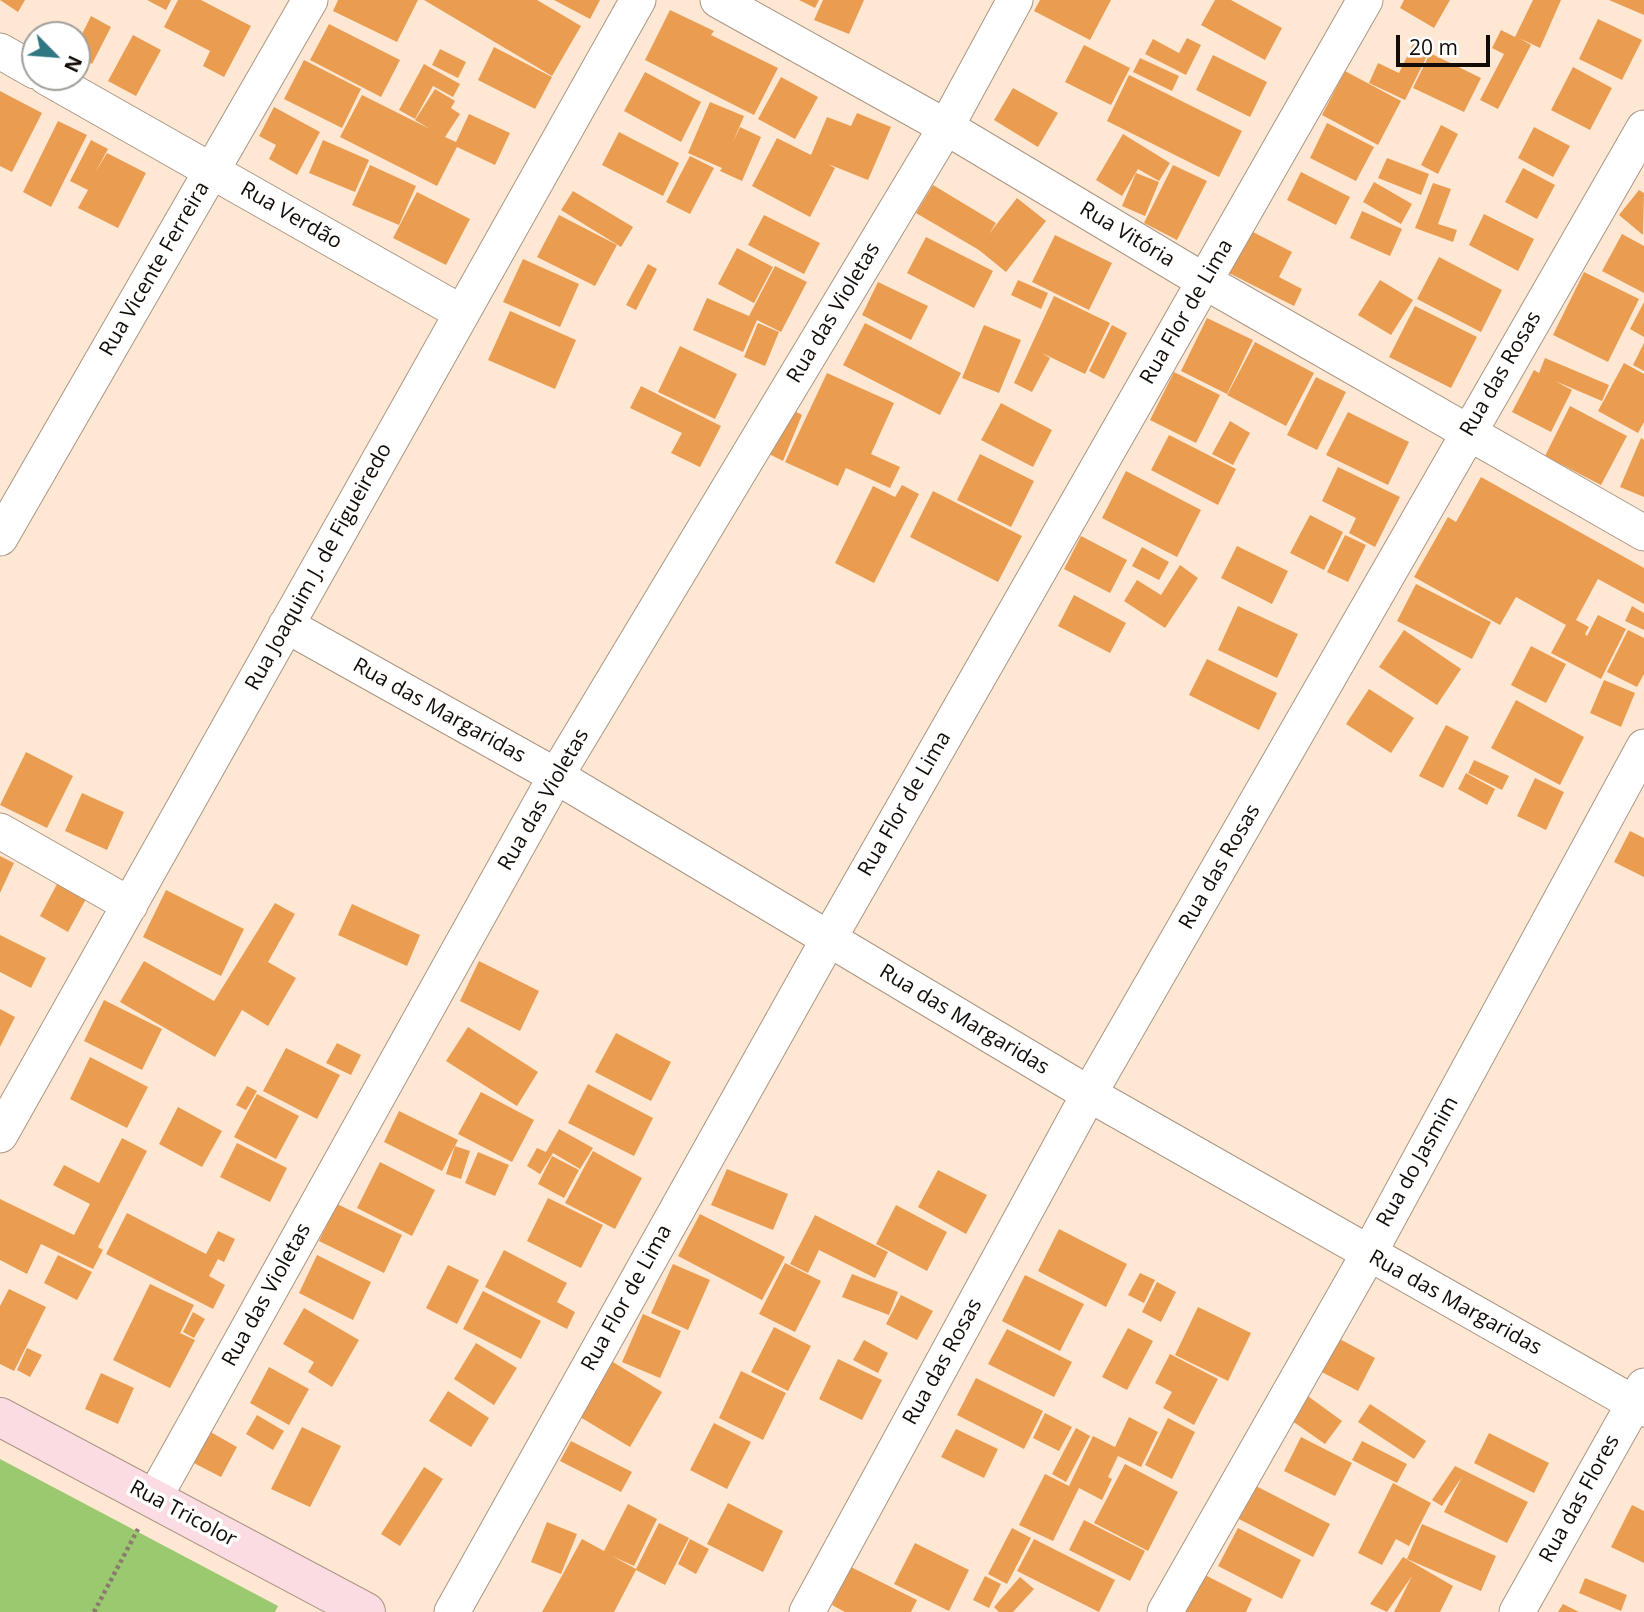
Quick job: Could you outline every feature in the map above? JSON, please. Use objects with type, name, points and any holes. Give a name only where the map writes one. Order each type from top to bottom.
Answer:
[{"type":"street","name":"Rua Vicente Ferreira","points":[[0,538],[310,0]]},
{"type":"street","name":"Rua Joaquim J. de Figueiredo","points":[[0,1135],[638,0]]},
{"type":"street","name":"Rua Vitória","points":[[718,0],[946,127],[1204,281],[1644,533]]},
{"type":"street","name":"Rua das Violetas","points":[[154,1498],[556,776],[946,127],[1015,0]]},
{"type":"street","name":"Rua Flor de Lima","points":[[452,1612],[828,940],[1365,0]]},
{"type":"street","points":[[0,51],[21,63]]},
{"type":"street","name":"Rua Verdão","points":[[71,91],[463,313]]},
{"type":"street","name":"Rua das Rosas","points":[[807,1612],[1089,1094],[1644,128]]},
{"type":"street","name":"Rua das Margaridas","points":[[286,625],[556,776],[1089,1094],[1368,1255],[1641,1400]]},
{"type":"street","name":"Rua do Jasmim","points":[[1166,1612],[1368,1255],[1644,747]]},
{"type":"street","points":[[0,831],[130,905]]},
{"type":"street","name":"Rua das Flores","points":[[1517,1612],[1641,1400]]},
{"type":"street","name":"Rua Tricolor","points":[[0,1417],[366,1612]]},
{"type":"path","points":[[94,1612],[154,1498]]},
{"type":"green space","points":[[0,1459],[278,1606],[275,1612],[0,1612]]},
{"type":"building","points":[[0,0],[25,0],[18,12]]},
{"type":"building","points":[[147,0],[171,0],[166,10]]},
{"type":"building","points":[[178,0],[201,0],[251,26],[224,77],[203,66],[210,51],[164,27]]},
{"type":"building","points":[[338,0],[418,0],[397,42],[333,11]]},
{"type":"building","points":[[424,0],[537,0],[581,26],[552,76]]},
{"type":"building","points":[[554,0],[600,0],[590,19]]},
{"type":"building","points":[[799,0],[819,0],[815,8]]},
{"type":"building","points":[[823,0],[864,0],[849,34],[814,20]]},
{"type":"building","points":[[1040,0],[1111,0],[1090,40],[1034,11]]},
{"type":"building","points":[[1215,0],[1231,0],[1282,28],[1265,60],[1201,25]]},
{"type":"building","points":[[1404,0],[1450,0],[1434,28],[1400,8]]},
{"type":"building","points":[[1533,0],[1561,0],[1540,48],[1519,38],[1531,45],[1498,109],[1480,100],[1504,54],[1492,48],[1501,30],[1515,37]]},
{"type":"building","points":[[1609,0],[1644,0],[1644,15]]},
{"type":"building","points":[[670,10],[714,31],[711,35],[778,68],[754,115],[645,60]]},
{"type":"building","points":[[91,16],[111,27],[92,64],[91,21],[88,21]]},
{"type":"building","points":[[1598,19],[1642,40],[1622,80],[1579,59]]},
{"type":"building","points":[[329,24],[400,60],[381,97],[310,60]]},
{"type":"building","points":[[133,35],[161,50],[136,96],[108,81]]},
{"type":"building","points":[[1187,38],[1201,45],[1186,75],[1145,54],[1153,39],[1179,53]]},
{"type":"building","points":[[1413,44],[1429,52],[1405,100],[1369,83],[1378,63],[1399,73]]},
{"type":"building","points":[[1084,45],[1130,68],[1111,105],[1065,82]]},
{"type":"building","points":[[494,47],[552,77],[535,109],[478,80]]},
{"type":"building","points":[[440,49],[466,62],[458,78],[432,65]]},
{"type":"building","points":[[1430,53],[1481,78],[1464,112],[1413,88]]},
{"type":"building","points":[[1213,55],[1267,82],[1250,117],[1196,90]]},
{"type":"building","points":[[1140,58],[1179,76],[1172,91],[1133,72]]},
{"type":"building","points":[[304,60],[361,89],[342,128],[284,99]]},
{"type":"building","points":[[424,64],[460,84],[453,97],[433,86],[415,119],[399,110]]},
{"type":"building","points":[[1573,67],[1612,88],[1590,130],[1551,110]]},
{"type":"building","points":[[1345,71],[1401,101],[1378,145],[1322,115]]},
{"type":"building","points":[[645,72],[701,102],[681,142],[624,111]]},
{"type":"building","points":[[1129,75],[1242,131],[1219,177],[1107,121]]},
{"type":"building","points":[[781,77],[818,97],[795,139],[758,119]]},
{"type":"building","points":[[1013,88],[1058,113],[1038,147],[994,120]]},
{"type":"building","points":[[435,89],[455,101],[451,108],[460,114],[445,137],[456,142],[469,114],[510,133],[495,165],[457,147],[437,186],[340,137],[362,95],[430,129],[415,120]]},
{"type":"building","points":[[0,91],[42,113],[12,172],[0,166]]},
{"type":"building","points":[[710,102],[744,116],[732,144],[740,127],[761,137],[742,181],[720,171],[722,168],[688,153]]},
{"type":"building","points":[[274,107],[320,132],[297,175],[269,159],[276,145],[259,136]]},
{"type":"building","points":[[857,113],[891,127],[868,180],[828,164],[835,168],[810,217],[752,186],[777,138],[811,155],[827,117],[851,126]]},
{"type":"building","points":[[58,121],[87,135],[51,207],[23,192]]},
{"type":"building","points":[[1327,123],[1374,147],[1356,181],[1310,158]]},
{"type":"building","points":[[1441,125],[1458,134],[1438,174],[1421,165]]},
{"type":"building","points":[[1534,127],[1570,146],[1553,177],[1518,158]]},
{"type":"building","points":[[619,132],[679,163],[663,196],[602,165]]},
{"type":"building","points":[[1123,134],[1170,163],[1159,181],[1138,169],[1122,196],[1096,180]]},
{"type":"building","points":[[91,140],[108,149],[95,173],[107,153],[146,173],[118,228],[78,208],[88,190],[70,181]]},
{"type":"building","points":[[323,140],[369,160],[355,192],[309,173]]},
{"type":"building","points":[[690,156],[714,168],[690,214],[666,202]]},
{"type":"building","points":[[1387,158],[1429,174],[1421,195],[1378,178]]},
{"type":"building","points":[[370,165],[416,186],[399,225],[352,205]]},
{"type":"building","points":[[1173,165],[1207,181],[1177,240],[1144,223]]},
{"type":"building","points":[[1523,168],[1555,185],[1537,219],[1505,202]]},
{"type":"building","points":[[1301,172],[1350,197],[1336,225],[1287,200]]},
{"type":"building","points":[[1136,173],[1159,182],[1145,216],[1122,206]]},
{"type":"building","points":[[1374,182],[1412,204],[1401,224],[1363,202]]},
{"type":"building","points":[[1433,183],[1451,189],[1438,224],[1457,230],[1453,242],[1415,228]]},
{"type":"building","points":[[933,185],[996,223],[989,234],[1017,198],[1046,221],[1006,272],[979,250],[916,213]]},
{"type":"building","points":[[1639,190],[1644,193],[1643,235],[1619,215]]},
{"type":"building","points":[[573,191],[633,227],[621,247],[561,210]]},
{"type":"building","points":[[417,192],[470,219],[446,265],[393,238]]},
{"type":"building","points":[[1362,211],[1402,229],[1390,256],[1350,238]]},
{"type":"building","points":[[1484,214],[1534,239],[1518,271],[1469,245]]},
{"type":"building","points":[[559,215],[617,245],[595,286],[537,257]]},
{"type":"building","points":[[764,215],[820,243],[804,274],[748,245]]},
{"type":"building","points":[[1251,231],[1292,252],[1279,277],[1302,289],[1294,306],[1229,273]]},
{"type":"building","points":[[1622,234],[1644,246],[1644,293],[1602,271]]},
{"type":"building","points":[[1055,235],[1112,263],[1089,310],[1032,282]]},
{"type":"building","points":[[926,237],[993,271],[974,308],[907,273]]},
{"type":"building","points":[[737,248],[773,267],[754,303],[718,284]]},
{"type":"building","points":[[1439,257],[1502,290],[1481,332],[1417,299]]},
{"type":"building","points":[[523,259],[579,284],[560,327],[503,302]]},
{"type":"building","points":[[648,264],[657,269],[636,310],[626,305]]},
{"type":"building","points":[[775,266],[807,282],[781,332],[757,320],[743,352],[693,330],[707,298],[749,316]]},
{"type":"building","points":[[1584,272],[1639,299],[1608,362],[1553,335]]},
{"type":"building","points":[[1018,280],[1048,293],[1041,309],[1011,295]]},
{"type":"building","points":[[1380,280],[1413,300],[1391,335],[1358,315]]},
{"type":"building","points":[[878,282],[928,306],[911,340],[862,315]]},
{"type":"building","points":[[1054,296],[1110,323],[1085,374],[1042,353],[1050,358],[1032,392],[1014,383]]},
{"type":"building","points":[[1644,302],[1644,337],[1630,329]]},
{"type":"building","points":[[1415,306],[1477,337],[1451,388],[1389,357]]},
{"type":"building","points":[[510,311],[576,340],[555,389],[488,360]]},
{"type":"building","points":[[1207,318],[1253,340],[1227,394],[1181,371]]},
{"type":"building","points":[[758,323],[779,332],[765,366],[744,357]]},
{"type":"building","points":[[865,323],[961,373],[940,415],[843,365]]},
{"type":"building","points":[[984,325],[1021,340],[999,393],[962,378]]},
{"type":"building","points":[[1112,325],[1127,333],[1104,379],[1089,371]]},
{"type":"building","points":[[1255,342],[1314,373],[1286,426],[1227,395]]},
{"type":"building","points":[[1644,343],[1644,371],[1633,365]]},
{"type":"building","points":[[680,346],[737,374],[715,419],[658,392]]},
{"type":"building","points":[[1545,358],[1609,385],[1602,401],[1555,381],[1572,390],[1551,432],[1512,412],[1534,370],[1539,373]]},
{"type":"building","points":[[1624,363],[1644,374],[1644,422],[1638,433],[1598,411]]},
{"type":"building","points":[[1174,372],[1220,395],[1196,443],[1150,420]]},
{"type":"building","points":[[827,373],[894,403],[871,454],[900,467],[890,488],[846,468],[838,486],[785,462]]},
{"type":"building","points":[[1316,377],[1346,392],[1317,450],[1287,435]]},
{"type":"building","points":[[641,386],[721,426],[700,467],[671,453],[682,433],[630,408]]},
{"type":"building","points":[[1001,403],[1052,430],[1033,467],[981,440]]},
{"type":"building","points":[[1570,406],[1627,436],[1601,485],[1545,456]]},
{"type":"building","points":[[789,408],[802,415],[783,461],[769,454]]},
{"type":"building","points":[[1348,412],[1409,442],[1388,485],[1326,455]]},
{"type":"building","points":[[1230,421],[1250,433],[1233,465],[1212,454]]},
{"type":"building","points":[[1169,435],[1236,469],[1218,505],[1151,470]]},
{"type":"building","points":[[1641,438],[1644,440],[1644,497],[1620,487]]},
{"type":"building","points":[[980,454],[1034,481],[1011,527],[957,500]]},
{"type":"building","points":[[1338,467],[1400,497],[1375,547],[1349,533],[1356,518],[1322,501]]},
{"type":"building","points":[[1126,471],[1201,510],[1177,557],[1102,518]]},
{"type":"building","points":[[1481,477],[1644,568],[1644,604],[1598,579],[1576,620],[1589,627],[1585,634],[1587,636],[1598,615],[1626,629],[1601,679],[1551,653],[1566,625],[1516,597],[1500,625],[1414,577],[1448,517],[1456,522]]},
{"type":"building","points":[[902,485],[919,494],[874,583],[835,563],[873,486],[895,497]]},
{"type":"building","points":[[933,491],[1022,536],[998,582],[910,537]]},
{"type":"building","points":[[1310,515],[1343,532],[1324,570],[1290,553]]},
{"type":"building","points":[[1345,535],[1366,545],[1348,582],[1327,572]]},
{"type":"building","points":[[1081,536],[1127,560],[1110,593],[1064,569]]},
{"type":"building","points":[[1237,546],[1288,571],[1272,604],[1221,578]]},
{"type":"building","points":[[1142,547],[1169,562],[1159,580],[1132,566]]},
{"type":"building","points":[[1180,565],[1198,578],[1165,628],[1124,601],[1137,580],[1161,595]]},
{"type":"building","points":[[1416,584],[1491,622],[1472,659],[1397,621]]},
{"type":"building","points":[[1074,595],[1126,623],[1110,653],[1058,626]]},
{"type":"building","points":[[1238,606],[1298,634],[1277,678],[1218,650]]},
{"type":"building","points":[[1632,606],[1644,613],[1644,630],[1625,621]]},
{"type":"building","points":[[1404,630],[1461,669],[1437,705],[1379,667]]},
{"type":"building","points":[[1628,630],[1644,638],[1644,674],[1637,687],[1607,672]]},
{"type":"building","points":[[1531,646],[1566,664],[1546,703],[1511,685]]},
{"type":"building","points":[[1207,659],[1277,693],[1259,730],[1189,695]]},
{"type":"building","points":[[1604,680],[1635,693],[1621,727],[1590,713]]},
{"type":"building","points":[[1369,689],[1414,718],[1391,753],[1346,724]]},
{"type":"building","points":[[1516,700],[1584,737],[1560,785],[1491,748]]},
{"type":"building","points":[[1446,725],[1469,737],[1443,788],[1419,776]]},
{"type":"building","points":[[26,752],[73,776],[47,828],[0,805]]},
{"type":"building","points":[[1474,760],[1509,776],[1502,790],[1468,773]]},
{"type":"building","points":[[1466,773],[1495,789],[1487,805],[1458,789]]},
{"type":"building","points":[[1535,778],[1564,792],[1546,830],[1517,816]]},
{"type":"building","points":[[82,793],[124,812],[107,850],[65,831]]},
{"type":"building","points":[[1630,831],[1644,838],[1644,877],[1614,862]]},
{"type":"building","points":[[0,856],[14,863],[0,893]]},
{"type":"building","points":[[57,884],[86,899],[68,932],[40,916]]},
{"type":"building","points":[[166,890],[244,929],[221,976],[143,937]]},
{"type":"building","points":[[275,903],[295,914],[268,962],[296,978],[268,1026],[242,1010],[215,1057],[120,1002],[144,961],[214,1001]]},
{"type":"building","points":[[352,904],[420,935],[407,966],[338,935]]},
{"type":"building","points":[[0,935],[46,958],[31,988],[0,972]]},
{"type":"building","points":[[479,961],[539,991],[520,1031],[460,1001]]},
{"type":"building","points":[[104,1000],[162,1029],[142,1070],[84,1041]]},
{"type":"building","points":[[0,1009],[15,1017],[0,1047]]},
{"type":"building","points":[[468,1027],[538,1072],[517,1106],[446,1061]]},
{"type":"building","points":[[616,1033],[671,1062],[651,1101],[595,1072]]},
{"type":"building","points":[[337,1043],[361,1055],[351,1075],[326,1063]]},
{"type":"building","points":[[286,1048],[340,1075],[317,1119],[263,1091]]},
{"type":"building","points":[[90,1057],[148,1087],[127,1128],[70,1099]]},
{"type":"building","points":[[588,1084],[653,1118],[634,1156],[568,1123]]},
{"type":"building","points":[[247,1086],[257,1091],[246,1110],[236,1105]]},
{"type":"building","points":[[481,1092],[534,1120],[512,1162],[458,1134]]},
{"type":"building","points":[[257,1094],[299,1116],[276,1159],[234,1137]]},
{"type":"building","points":[[178,1107],[222,1131],[202,1167],[159,1144]]},
{"type":"building","points":[[399,1111],[458,1140],[442,1171],[384,1142]]},
{"type":"building","points":[[559,1129],[593,1148],[580,1169],[553,1153],[540,1174],[527,1166],[537,1148],[546,1152]]},
{"type":"building","points":[[122,1138],[147,1151],[98,1247],[103,1250],[93,1269],[41,1244],[27,1274],[0,1260],[0,1199],[74,1235],[90,1204],[53,1185],[64,1165],[99,1183]]},
{"type":"building","points":[[237,1143],[287,1168],[270,1202],[220,1177]]},
{"type":"building","points":[[455,1146],[470,1151],[461,1179],[446,1174]]},
{"type":"building","points":[[593,1151],[642,1178],[615,1229],[565,1203]]},
{"type":"building","points":[[478,1152],[509,1165],[495,1196],[465,1183]]},
{"type":"building","points":[[552,1156],[579,1170],[564,1198],[538,1184]]},
{"type":"building","points":[[380,1162],[435,1190],[412,1236],[357,1208]]},
{"type":"building","points":[[727,1169],[788,1194],[773,1230],[711,1205]]},
{"type":"building","points":[[938,1170],[987,1195],[966,1234],[918,1207]]},
{"type":"building","points":[[548,1198],[603,1225],[581,1268],[527,1241]]},
{"type":"building","points":[[337,1204],[402,1235],[384,1273],[319,1241]]},
{"type":"building","points":[[896,1205],[947,1232],[927,1271],[876,1244]]},
{"type":"building","points":[[127,1213],[206,1254],[218,1231],[235,1239],[224,1262],[218,1259],[209,1276],[225,1285],[213,1309],[106,1254]]},
{"type":"building","points":[[700,1214],[785,1257],[762,1300],[678,1256]]},
{"type":"building","points":[[815,1215],[888,1252],[875,1278],[819,1250],[808,1273],[790,1264]]},
{"type":"building","points":[[1059,1229],[1127,1264],[1106,1307],[1038,1271]]},
{"type":"building","points":[[504,1250],[567,1283],[557,1302],[575,1312],[567,1329],[485,1287]]},
{"type":"building","points":[[58,1255],[92,1272],[77,1300],[44,1283]]},
{"type":"building","points":[[317,1255],[371,1282],[353,1320],[299,1293]]},
{"type":"building","points":[[785,1263],[821,1281],[795,1332],[759,1314]]},
{"type":"building","points":[[673,1264],[710,1280],[688,1330],[651,1313]]},
{"type":"building","points":[[448,1265],[479,1280],[457,1324],[426,1308]]},
{"type":"building","points":[[1140,1273],[1155,1280],[1144,1303],[1128,1295]]},
{"type":"building","points":[[852,1274],[898,1292],[889,1315],[842,1297]]},
{"type":"building","points":[[1025,1275],[1084,1304],[1060,1351],[1002,1321]]},
{"type":"building","points":[[1157,1282],[1176,1292],[1161,1322],[1142,1312]]},
{"type":"building","points":[[150,1284],[194,1305],[180,1333],[195,1340],[170,1388],[113,1360]]},
{"type":"building","points":[[9,1289],[46,1307],[14,1371],[0,1364],[0,1306]]},
{"type":"building","points":[[483,1291],[541,1321],[521,1359],[463,1329]]},
{"type":"building","points":[[901,1295],[933,1311],[917,1340],[886,1324]]},
{"type":"building","points":[[1198,1307],[1251,1333],[1228,1381],[1175,1355]]},
{"type":"building","points":[[304,1308],[359,1340],[332,1387],[308,1372],[314,1362],[283,1344]]},
{"type":"building","points":[[193,1312],[205,1319],[194,1338],[183,1332]]},
{"type":"building","points":[[643,1314],[681,1331],[660,1378],[622,1362]]},
{"type":"building","points":[[774,1327],[811,1346],[788,1391],[751,1372]]},
{"type":"building","points":[[1128,1328],[1153,1341],[1127,1390],[1102,1377]]},
{"type":"building","points":[[1007,1329],[1072,1362],[1054,1397],[988,1364]]},
{"type":"building","points":[[1336,1337],[1375,1358],[1358,1391],[1318,1370]]},
{"type":"building","points":[[864,1340],[888,1353],[878,1373],[853,1360]]},
{"type":"building","points":[[476,1343],[517,1368],[494,1405],[454,1379]]},
{"type":"building","points":[[27,1348],[42,1355],[30,1377],[17,1370]]},
{"type":"building","points":[[1170,1354],[1218,1379],[1194,1425],[1163,1408],[1172,1392],[1155,1383]]},
{"type":"building","points":[[608,1359],[662,1392],[630,1447],[575,1414]]},
{"type":"building","points":[[838,1359],[882,1380],[862,1420],[819,1399]]},
{"type":"building","points":[[269,1367],[309,1389],[289,1425],[250,1403]]},
{"type":"building","points":[[741,1371],[786,1393],[763,1440],[719,1418]]},
{"type":"building","points":[[101,1373],[134,1388],[118,1424],[85,1409]]},
{"type":"building","points":[[976,1378],[1043,1411],[1024,1449],[957,1415]]},
{"type":"building","points":[[448,1391],[489,1418],[471,1447],[429,1421]]},
{"type":"building","points":[[1305,1394],[1342,1421],[1325,1444],[1288,1418]]},
{"type":"building","points":[[1370,1404],[1426,1441],[1414,1459],[1358,1422]]},
{"type":"building","points":[[1045,1413],[1072,1427],[1059,1451],[1033,1438]]},
{"type":"building","points":[[257,1415],[284,1431],[273,1450],[246,1434]]},
{"type":"building","points":[[1129,1417],[1158,1432],[1141,1467],[1118,1456],[1108,1477],[1112,1479],[1102,1500],[1079,1488],[1053,1541],[1019,1525],[1045,1474],[1069,1486],[1093,1436],[1115,1447]]},
{"type":"building","points":[[1168,1418],[1195,1432],[1172,1479],[1145,1465]]},
{"type":"building","points":[[714,1423],[751,1442],[727,1489],[690,1470]]},
{"type":"building","points":[[302,1427],[341,1446],[310,1507],[271,1489]]},
{"type":"building","points":[[1076,1428],[1090,1436],[1066,1482],[1052,1474]]},
{"type":"building","points":[[956,1429],[998,1449],[984,1478],[941,1457]]},
{"type":"building","points":[[207,1430],[237,1447],[221,1477],[190,1461]]},
{"type":"building","points":[[1489,1433],[1549,1463],[1534,1493],[1474,1463]]},
{"type":"building","points":[[1301,1437],[1352,1463],[1335,1496],[1284,1471]]},
{"type":"building","points":[[571,1441],[632,1472],[621,1492],[560,1461]]},
{"type":"building","points":[[1362,1441],[1407,1464],[1397,1483],[1352,1460]]},
{"type":"building","points":[[1125,1464],[1178,1492],[1148,1551],[1094,1523]]},
{"type":"building","points":[[1455,1466],[1528,1502],[1507,1543],[1444,1512],[1462,1477],[1442,1506],[1432,1500]]},
{"type":"building","points":[[424,1467],[443,1479],[400,1546],[381,1534]]},
{"type":"building","points":[[1393,1483],[1431,1503],[1409,1546],[1396,1539],[1382,1565],[1358,1553]]},
{"type":"building","points":[[1254,1485],[1330,1524],[1313,1557],[1237,1518]]},
{"type":"building","points":[[728,1503],[783,1531],[763,1572],[707,1544]]},
{"type":"building","points":[[628,1504],[657,1519],[634,1566],[612,1556],[636,1569],[659,1523],[689,1538],[665,1585],[636,1570],[614,1612],[542,1612],[582,1539],[604,1551]]},
{"type":"building","points":[[1632,1505],[1644,1511],[1644,1563],[1611,1547]]},
{"type":"building","points":[[1084,1520],[1145,1551],[1130,1581],[1069,1550]]},
{"type":"building","points":[[547,1522],[577,1534],[561,1574],[531,1562]]},
{"type":"building","points":[[1422,1524],[1496,1556],[1481,1591],[1407,1559]]},
{"type":"building","points":[[1012,1528],[1031,1538],[1007,1584],[988,1574]]},
{"type":"building","points":[[1238,1528],[1301,1560],[1282,1599],[1218,1566]]},
{"type":"building","points":[[690,1539],[709,1549],[696,1574],[678,1564]]},
{"type":"building","points":[[1034,1539],[1115,1580],[1099,1612],[1017,1571]]},
{"type":"building","points":[[915,1543],[969,1570],[949,1611],[894,1584]]},
{"type":"building","points":[[1403,1557],[1453,1586],[1440,1612],[1394,1612],[1412,1576],[1387,1612],[1370,1604]]},
{"type":"building","points":[[851,1567],[917,1600],[911,1612],[845,1612],[832,1605]]},
{"type":"building","points":[[1203,1574],[1252,1599],[1246,1612],[1183,1612]]},
{"type":"building","points":[[985,1576],[1001,1584],[989,1608],[973,1600]]},
{"type":"building","points":[[1020,1577],[1034,1589],[1013,1612],[999,1612],[994,1607]]},
{"type":"building","points":[[1585,1578],[1627,1595],[1621,1611],[1579,1593]]},
{"type":"building","points":[[1563,1604],[1579,1612],[1558,1612]]}]
